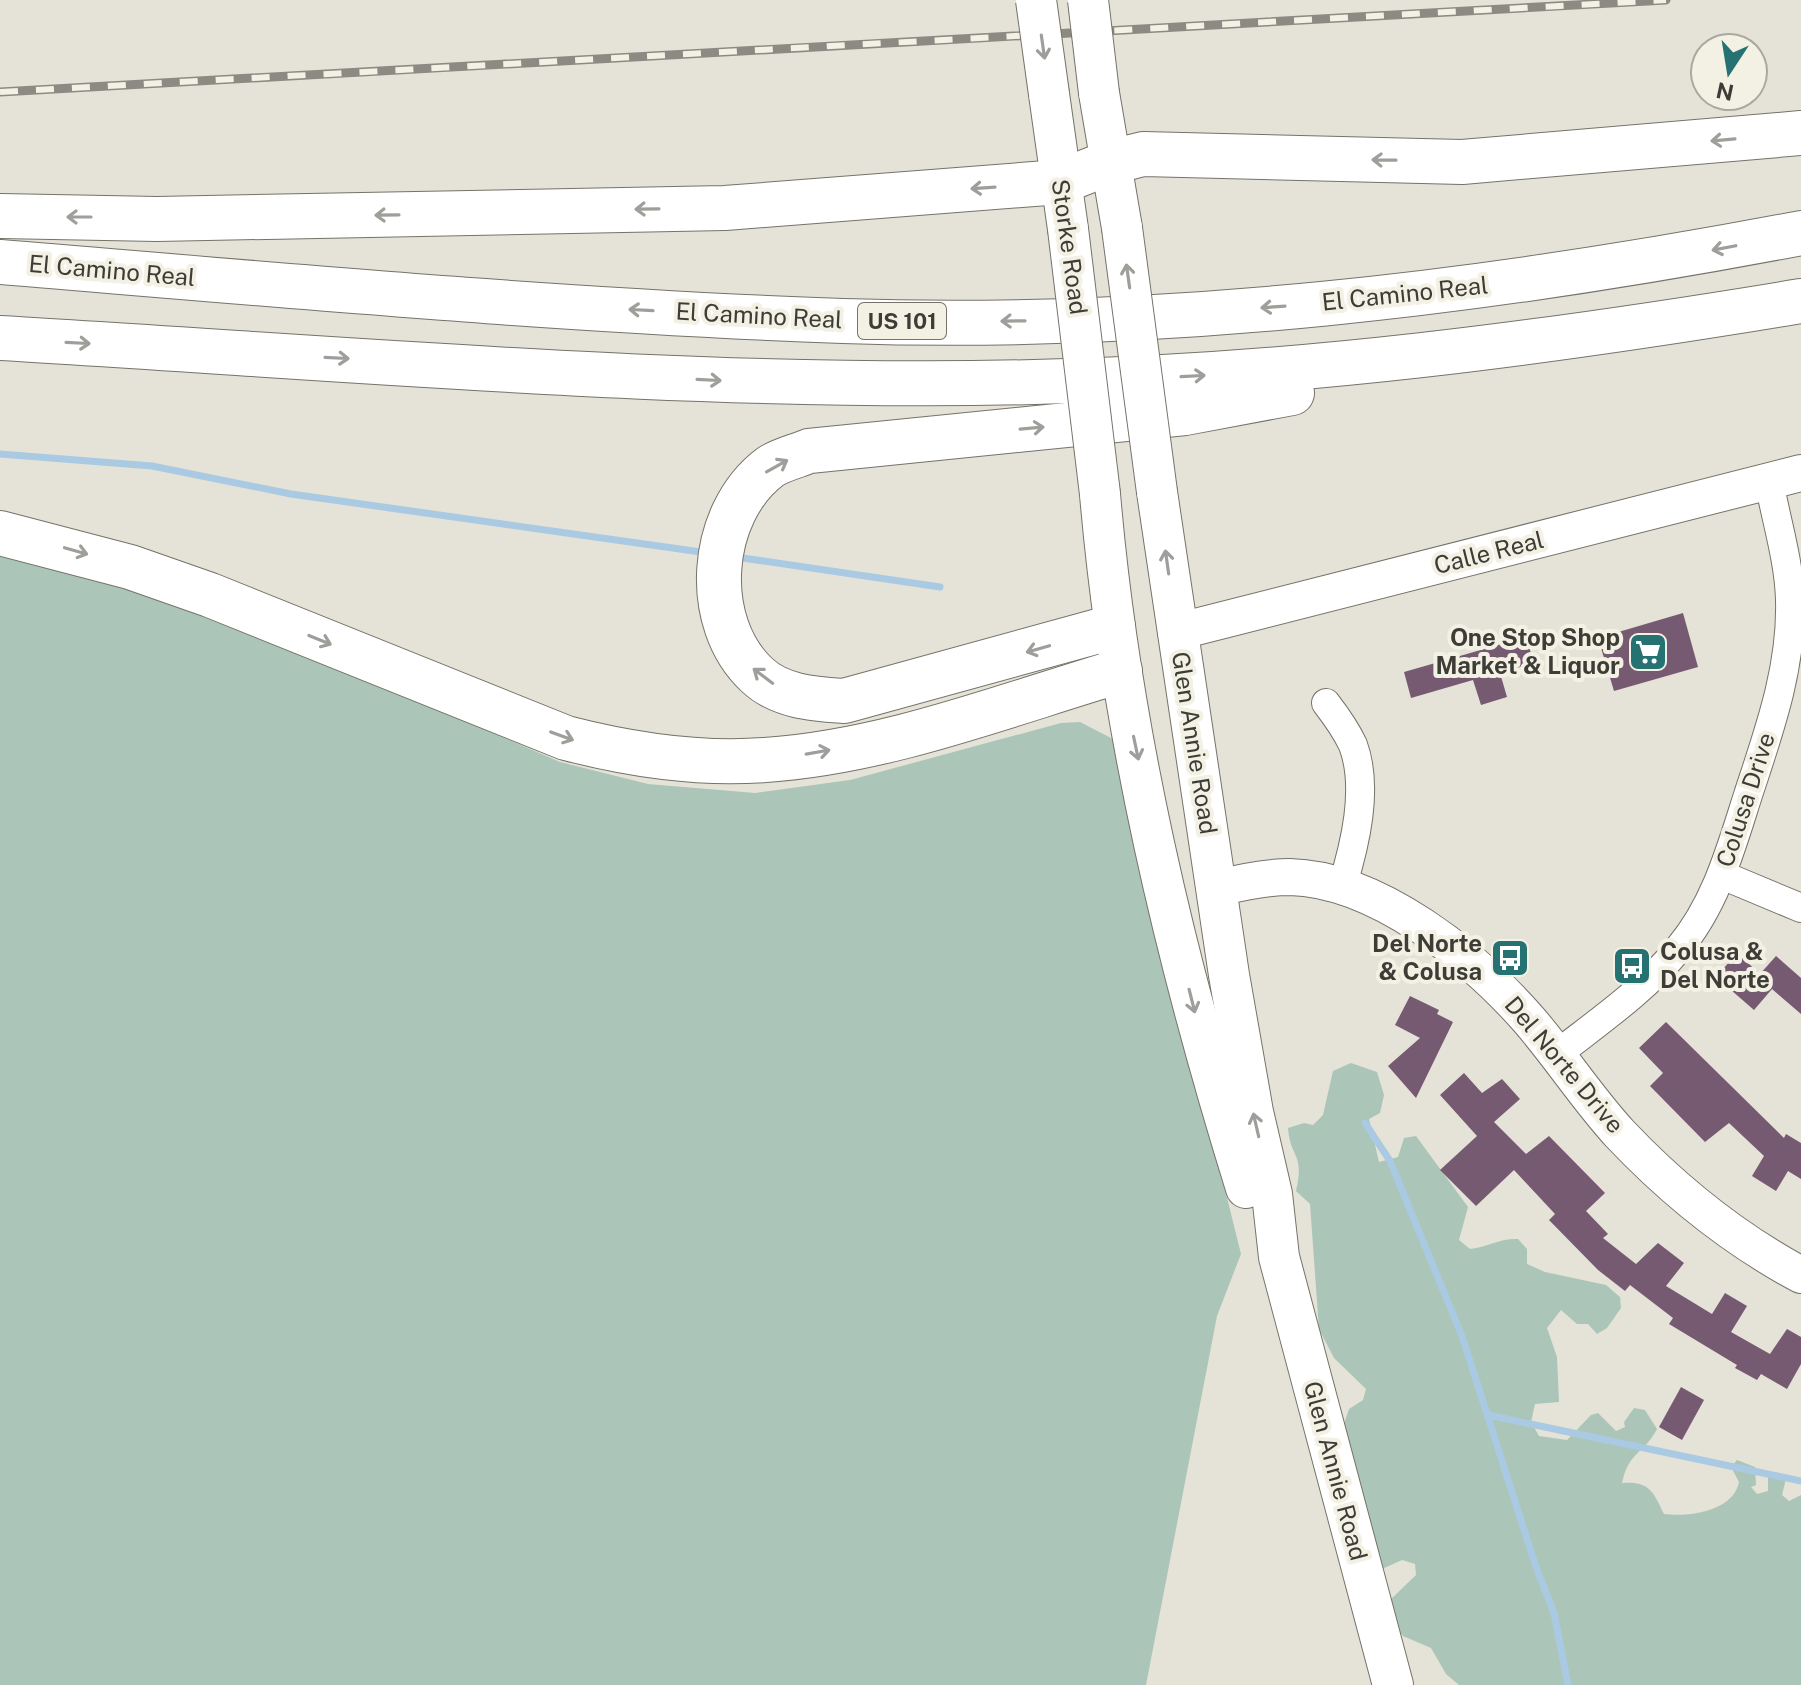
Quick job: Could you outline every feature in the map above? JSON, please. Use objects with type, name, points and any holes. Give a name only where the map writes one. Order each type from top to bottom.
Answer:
[{"type":"highway","points":[[0,216],[157,219],[725,208],[1060,182],[1111,162],[1143,154],[1462,162],[1801,133]]},
{"type":"highway","name":"El Camino Real","points":[[0,262],[382,293],[846,321],[1022,321],[1187,314],[1451,289],[1629,266],[1801,233]]},
{"type":"highway","points":[[1113,627],[844,701],[801,697],[758,677],[736,647],[723,616],[719,560],[729,525],[747,491],[771,466],[809,451],[1185,413],[1627,330],[1801,301]]},
{"type":"highway","points":[[0,338],[727,381],[903,383],[1126,379],[1323,367],[1627,330]]},
{"type":"highway","points":[[0,533],[59,546],[183,585],[566,738],[622,753],[688,761],[767,760],[883,741],[1120,671]]},
{"type":"main road","name":"Storke Road","points":[[1036,0],[1100,494]]},
{"type":"main road","points":[[1088,0],[1111,162]]},
{"type":"main road","name":"Glen Annie Road","points":[[1111,162],[1176,632],[1239,1039],[1272,1194],[1279,1257],[1393,1685]]},
{"type":"main road","name":"Glen Annie Road","points":[[1100,494],[1120,671],[1196,1018],[1248,1196],[1279,1257]]},
{"type":"main road","points":[[1113,627],[1176,632]]},
{"type":"main road","points":[[1120,671],[1176,632]]},
{"type":"street","name":"Calle Real","points":[[1176,632],[1785,477]]},
{"type":"street","name":"Colusa Drive","points":[[1556,1055],[1649,980],[1680,947],[1722,875],[1771,724],[1789,637],[1785,477]]},
{"type":"street","points":[[1326,703],[1353,747],[1358,767],[1359,809],[1351,860],[1342,887]]},
{"type":"street","points":[[1722,875],[1801,908]]},
{"type":"street","name":"Del Norte Drive","points":[[1218,888],[1260,878],[1292,877],[1342,887],[1402,914],[1454,949],[1500,989],[1617,1130],[1683,1196],[1720,1226],[1801,1275]]},
{"type":"green space","points":[[0,550],[227,618],[560,762],[648,784],[755,793],[850,780],[1061,723],[1080,722],[1113,739],[1241,1254],[1217,1316],[1146,1685],[0,1685]]},
{"type":"green space","points":[[1351,1063],[1377,1072],[1384,1095],[1380,1113],[1369,1119],[1379,1162],[1398,1157],[1404,1138],[1416,1136],[1468,1207],[1459,1240],[1470,1249],[1518,1239],[1527,1249],[1527,1264],[1545,1272],[1606,1285],[1620,1297],[1621,1308],[1607,1328],[1597,1334],[1588,1324],[1577,1324],[1561,1310],[1547,1328],[1557,1357],[1559,1402],[1535,1404],[1531,1422],[1539,1436],[1567,1440],[1591,1415],[1598,1413],[1616,1431],[1625,1427],[1624,1422],[1634,1408],[1645,1410],[1657,1429],[1628,1465],[1622,1483],[1638,1484],[1649,1489],[1664,1514],[1697,1513],[1728,1500],[1739,1482],[1731,1467],[1737,1460],[1755,1467],[1756,1485],[1751,1487],[1757,1494],[1768,1491],[1768,1475],[1776,1472],[1786,1479],[1782,1495],[1789,1501],[1801,1495],[1801,1685],[1459,1685],[1446,1674],[1431,1648],[1403,1636],[1396,1627],[1390,1600],[1416,1575],[1415,1564],[1402,1560],[1382,1569],[1342,1430],[1349,1409],[1363,1400],[1366,1389],[1334,1358],[1319,1329],[1310,1204],[1296,1191],[1299,1169],[1288,1128],[1304,1123],[1313,1125],[1323,1115],[1333,1071]]},
{"type":"building","name":"One Stop Shop Market & Liquor","points":[[1683,613],[1698,667],[1614,691],[1598,638]]},
{"type":"building","points":[[1526,637],[1534,663],[1500,673],[1507,697],[1481,705],[1473,680],[1411,698],[1404,672]]},
{"type":"building","points":[[1737,953],[1760,974],[1776,956],[1801,978],[1801,1014],[1772,989],[1754,1010],[1716,977]]},
{"type":"building","points":[[1410,996],[1439,1010],[1437,1014],[1453,1022],[1416,1098],[1388,1066],[1420,1038],[1395,1025]]},
{"type":"building","points":[[1666,1022],[1784,1138],[1786,1134],[1801,1143],[1801,1179],[1788,1171],[1776,1191],[1752,1176],[1764,1156],[1729,1123],[1705,1142],[1650,1086],[1663,1073],[1639,1048]]},
{"type":"building","points":[[1464,1073],[1482,1093],[1502,1079],[1520,1099],[1494,1122],[1526,1154],[1549,1136],[1605,1193],[1586,1211],[1608,1234],[1603,1238],[1636,1264],[1658,1243],[1684,1263],[1666,1286],[1712,1314],[1725,1293],[1747,1306],[1731,1332],[1770,1354],[1787,1329],[1801,1337],[1801,1364],[1787,1389],[1761,1374],[1757,1380],[1735,1368],[1737,1365],[1669,1324],[1673,1318],[1630,1285],[1625,1291],[1598,1270],[1549,1220],[1555,1214],[1514,1170],[1476,1206],[1440,1170],[1477,1136],[1440,1095]]},
{"type":"building","points":[[1681,1387],[1704,1400],[1682,1440],[1659,1427]]},
{"type":"waterway","points":[[0,454],[152,466],[291,494],[708,553]]},
{"type":"waterway","points":[[736,557],[940,587]]},
{"type":"waterway","points":[[1365,1123],[1390,1161],[1462,1336],[1536,1567],[1554,1613],[1568,1685]]},
{"type":"waterway","points":[[1488,1415],[1801,1481]]},
{"type":"railway","points":[[0,92],[1666,0]]},
{"type":"place","name":"One Stop Shop Market & Liquor","points":[[1648,652]]},
{"type":"place","name":"Del Norte & Colusa","points":[[1510,958]]},
{"type":"place","name":"Colusa & Del Norte","points":[[1632,966]]}]
